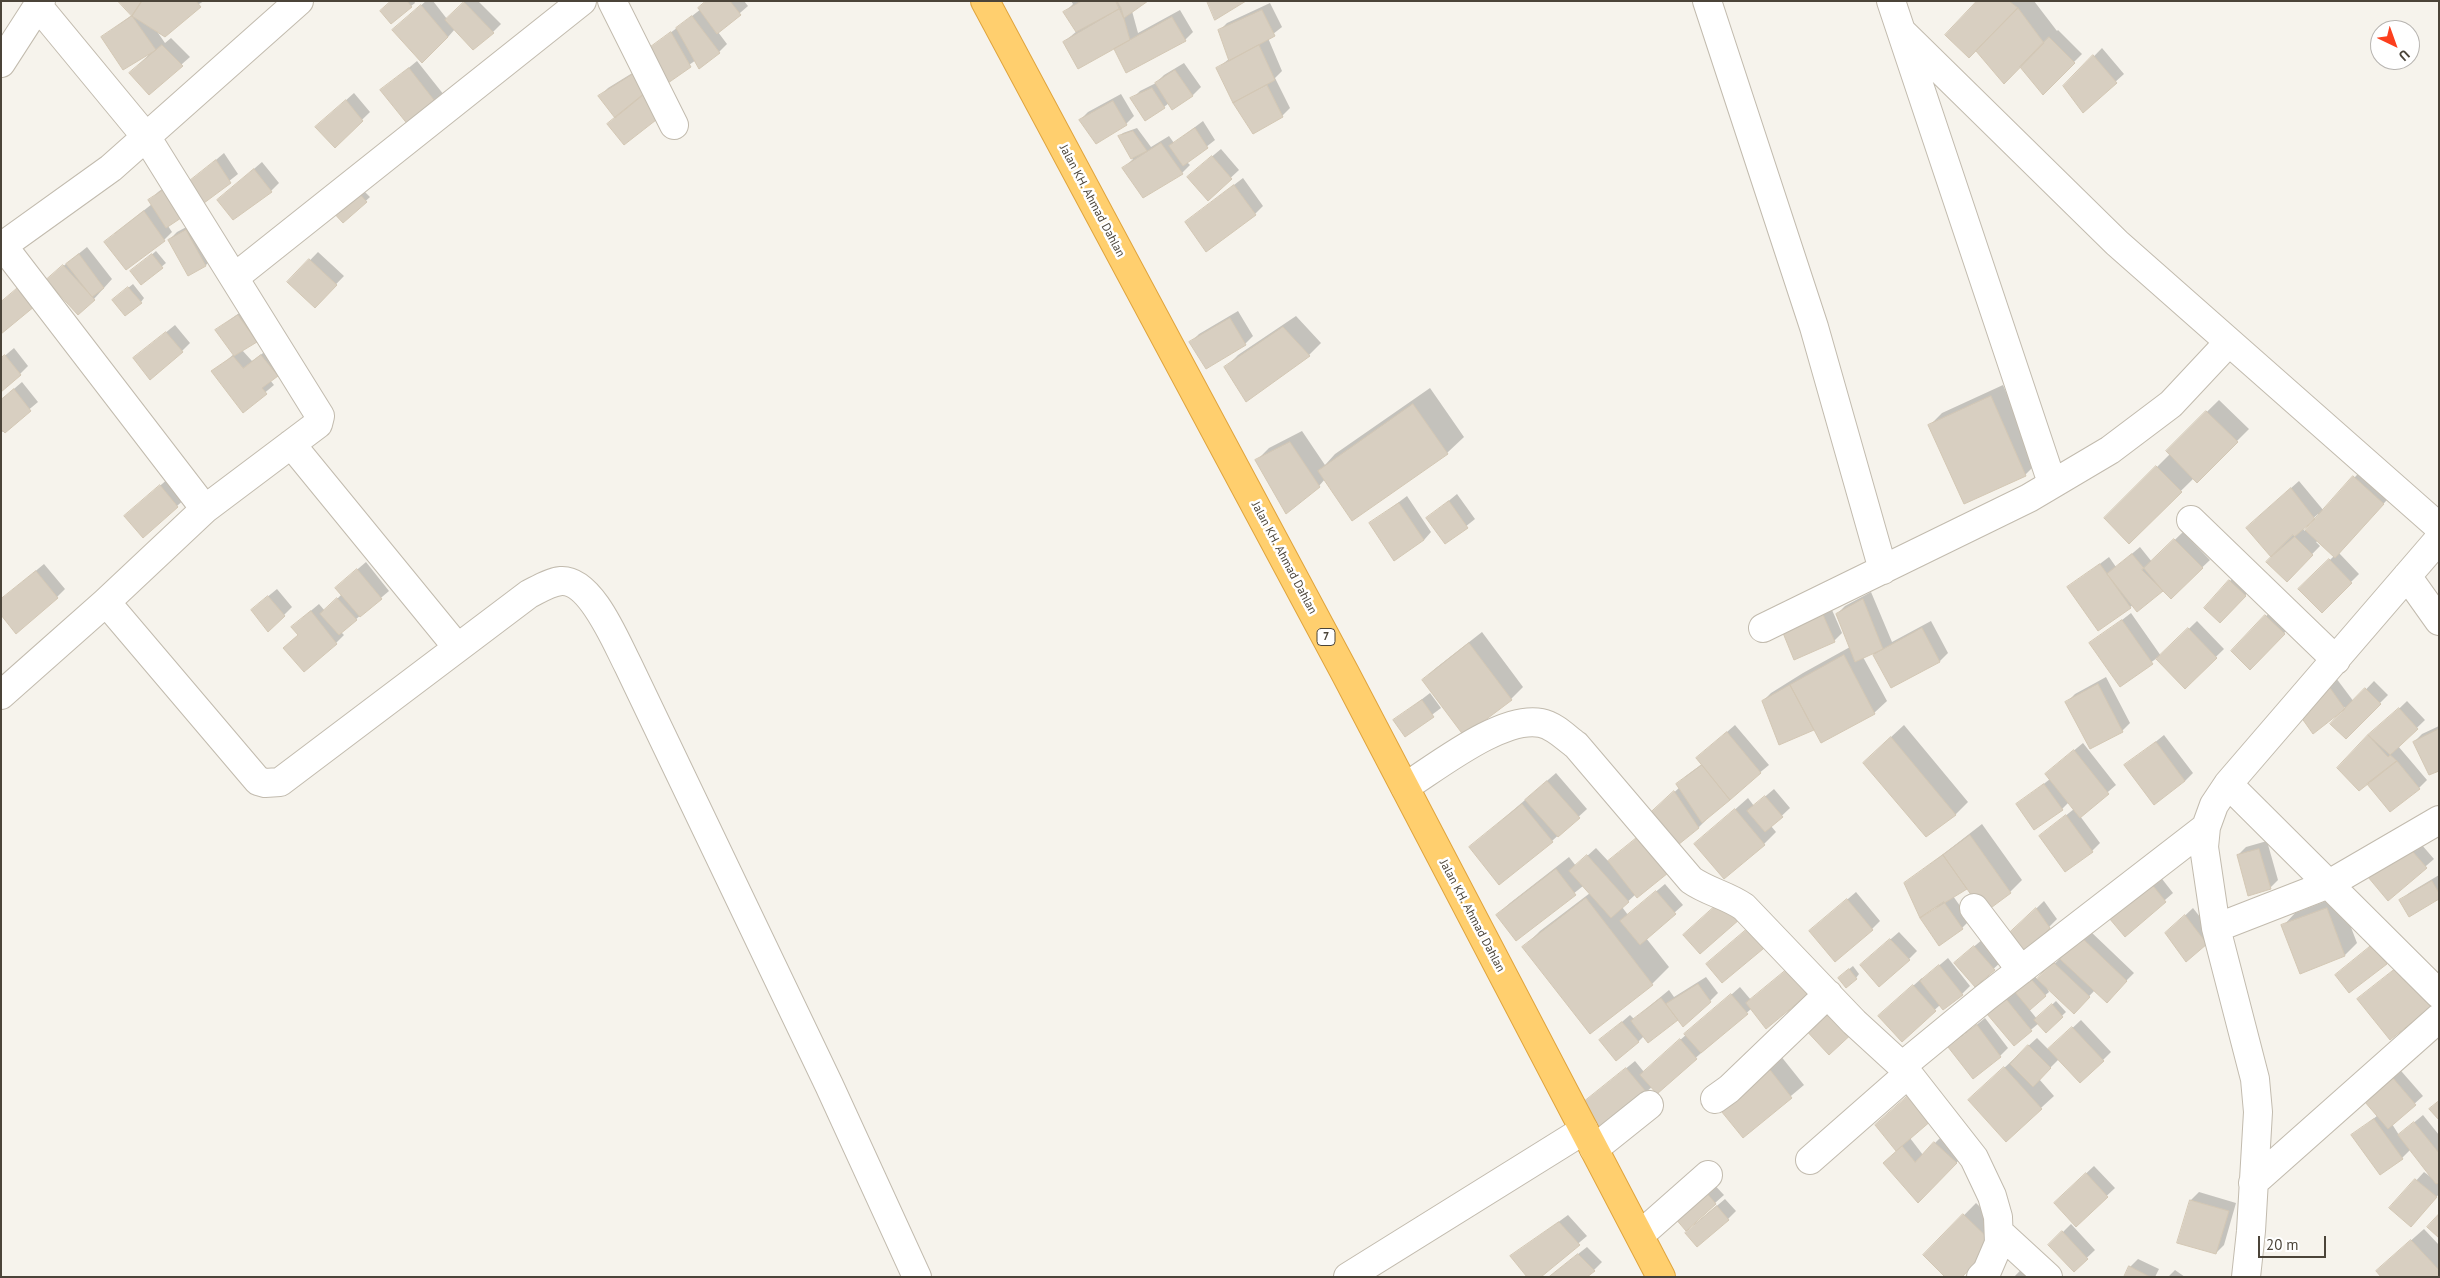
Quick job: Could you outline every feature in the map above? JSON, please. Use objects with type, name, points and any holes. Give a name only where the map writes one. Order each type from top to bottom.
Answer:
[{"type":"highway","name":"Jalan KH. Ahmad Dahlan","points":[[985,1],[1405,787],[1661,1277]]},
{"type":"street","points":[[205,509],[2,246],[111,168],[300,1]]},
{"type":"street","points":[[235,277],[582,1]]},
{"type":"street","points":[[612,1],[674,125]]},
{"type":"street","points":[[1707,1],[1814,327],[1883,570]]},
{"type":"street","points":[[1891,1],[2052,483]]},
{"type":"street","points":[[1,63],[39,4],[147,138],[320,416],[318,424],[205,509],[106,602],[5,683]]},
{"type":"street","points":[[1903,33],[2117,243],[2439,528]]},
{"type":"street","points":[[1762,628],[2028,498],[2110,450],[2171,404],[2229,342]]},
{"type":"street","points":[[291,444],[458,647]]},
{"type":"street","points":[[2191,520],[2336,660]]},
{"type":"street","points":[[2246,1277],[2251,1231],[2258,1112],[2255,1079],[2228,983],[2216,928],[2206,869],[2204,847],[2206,827],[2214,805],[2228,784],[2439,539]]},
{"type":"street","points":[[2407,576],[2439,621]]},
{"type":"street","points":[[106,602],[247,769],[258,781],[265,783],[280,782],[287,777],[529,594],[547,585],[562,581],[574,583],[583,589],[628,665],[829,1085],[917,1277]]},
{"type":"street","points":[[1405,787],[1487,735],[1521,723],[1540,723],[1556,729],[1576,745],[1690,880],[1705,890],[1732,898],[1744,907],[1854,1022],[1905,1070],[1974,1158],[1992,1196],[1998,1217],[1999,1232],[1999,1243],[1987,1271],[1981,1277]]},
{"type":"street","points":[[2228,784],[2439,994]]},
{"type":"street","points":[[2216,928],[2329,884],[2439,820]]},
{"type":"street","points":[[1810,1160],[1905,1070],[2021,970],[2206,827]]},
{"type":"street","points":[[1974,908],[2021,970]]},
{"type":"street","points":[[1716,1099],[1729,1089],[1828,994]]},
{"type":"street","points":[[2253,1183],[2439,1018]]},
{"type":"street","points":[[1348,1277],[1649,1105]]},
{"type":"street","points":[[1640,1235],[1708,1175]]},
{"type":"street","points":[[1999,1232],[2048,1277]]},
{"type":"building","points":[[118,1],[142,1],[132,16]]},
{"type":"building","points":[[142,1],[196,1],[201,7],[165,37],[132,16]]},
{"type":"building","points":[[391,1],[407,1],[412,7],[391,24],[380,11]]},
{"type":"building","points":[[706,1],[730,1],[741,15],[717,34],[698,8]]},
{"type":"building","points":[[1082,1],[1117,1],[1121,8],[1076,32],[1063,12]]},
{"type":"building","points":[[1116,1],[1148,1],[1124,18]]},
{"type":"building","points":[[1207,1],[1246,1],[1215,20]]},
{"type":"building","points":[[1977,1],[2009,1],[2018,8],[1969,58],[1945,35]]},
{"type":"building","points":[[464,2],[494,33],[473,50],[445,20]]},
{"type":"building","points":[[421,5],[448,37],[422,63],[392,30]]},
{"type":"building","points":[[1121,8],[1130,40],[1078,69],[1063,42]]},
{"type":"building","points":[[2018,8],[2044,43],[2004,84],[1976,51]]},
{"type":"building","points":[[1262,10],[1275,36],[1229,61],[1218,30]]},
{"type":"building","points":[[132,16],[156,50],[123,70],[101,37]]},
{"type":"building","points":[[692,16],[720,53],[699,69],[676,28]]},
{"type":"building","points":[[1172,17],[1186,41],[1126,73],[1114,49]]},
{"type":"building","points":[[671,32],[691,67],[658,90],[641,54]]},
{"type":"building","points":[[2049,37],[2075,63],[2043,95],[2020,67]]},
{"type":"building","points":[[162,45],[183,66],[149,95],[129,73]]},
{"type":"building","points":[[1259,45],[1275,80],[1233,103],[1216,68]]},
{"type":"building","points":[[2093,55],[2117,83],[2083,113],[2063,86]]},
{"type":"building","points":[[409,68],[437,104],[409,126],[380,90]]},
{"type":"building","points":[[1175,70],[1193,96],[1172,110],[1155,83]]},
{"type":"building","points":[[638,71],[649,90],[615,118],[598,96]]},
{"type":"building","points":[[1267,85],[1283,117],[1253,134],[1233,103]]},
{"type":"building","points":[[1152,88],[1165,108],[1145,121],[1130,98]]},
{"type":"building","points":[[649,90],[665,113],[624,145],[607,124]]},
{"type":"building","points":[[346,100],[363,121],[335,148],[315,127]]},
{"type":"building","points":[[1113,101],[1127,125],[1096,144],[1079,120]]},
{"type":"building","points":[[1195,128],[1208,148],[1183,166],[1169,146]]},
{"type":"building","points":[[1133,131],[1147,151],[1131,159],[1118,136]]},
{"type":"building","points":[[1161,143],[1183,174],[1143,198],[1122,168]]},
{"type":"building","points":[[1212,156],[1232,179],[1208,201],[1187,177]]},
{"type":"building","points":[[216,160],[231,183],[204,203],[187,183]]},
{"type":"building","points":[[254,169],[272,192],[233,220],[217,200]]},
{"type":"building","points":[[1234,185],[1256,215],[1206,252],[1185,222]]},
{"type":"building","points":[[168,187],[187,214],[166,228],[148,200]]},
{"type":"building","points":[[355,189],[367,202],[343,223],[332,211]]},
{"type":"building","points":[[144,211],[165,241],[126,270],[104,242]]},
{"type":"building","points":[[186,230],[206,266],[188,276],[168,240]]},
{"type":"building","points":[[79,254],[104,288],[92,297],[66,264]]},
{"type":"building","points":[[152,254],[163,268],[141,285],[130,271]]},
{"type":"building","points":[[309,259],[337,285],[315,308],[287,282]]},
{"type":"building","points":[[63,265],[95,300],[78,315],[46,280]]},
{"type":"building","points":[[20,286],[35,306],[1,334],[1,302]]},
{"type":"building","points":[[128,287],[142,303],[125,316],[112,300]]},
{"type":"building","points":[[238,315],[257,342],[234,356],[215,330]]},
{"type":"building","points":[[1230,318],[1246,345],[1206,369],[1189,342]]},
{"type":"building","points":[[1283,327],[1310,356],[1246,402],[1224,367]]},
{"type":"building","points":[[166,332],[183,352],[150,380],[133,358]]},
{"type":"building","points":[[5,355],[21,375],[1,392],[1,358]]},
{"type":"building","points":[[261,355],[278,376],[262,388],[267,394],[243,413],[211,371],[233,356],[243,368]]},
{"type":"building","points":[[14,389],[31,411],[5,433],[1,429],[1,400]]},
{"type":"building","points":[[1991,396],[2026,476],[1964,504],[1928,425]]},
{"type":"building","points":[[1413,404],[1448,454],[1352,521],[1318,471]]},
{"type":"building","points":[[2206,411],[2238,442],[2197,483],[2166,451]]},
{"type":"building","points":[[1290,442],[1320,487],[1286,514],[1255,460]]},
{"type":"building","points":[[2156,466],[2182,492],[2129,544],[2104,518]]},
{"type":"building","points":[[2353,476],[2384,504],[2335,558],[2305,530]]},
{"type":"building","points":[[160,485],[178,507],[143,538],[124,516]]},
{"type":"building","points":[[2291,488],[2315,519],[2271,557],[2246,528]]},
{"type":"building","points":[[1449,501],[1468,528],[1445,544],[1426,518]]},
{"type":"building","points":[[1399,503],[1424,540],[1394,561],[1369,523]]},
{"type":"building","points":[[2293,535],[2313,555],[2287,582],[2266,562]]},
{"type":"building","points":[[2174,539],[2203,568],[2171,599],[2142,570]]},
{"type":"building","points":[[2132,554],[2163,591],[2137,612],[2107,574]]},
{"type":"building","points":[[2329,559],[2352,583],[2322,613],[2298,589]]},
{"type":"building","points":[[2100,564],[2131,608],[2098,631],[2067,587]]},
{"type":"building","points":[[357,569],[382,599],[360,617],[335,588]]},
{"type":"building","points":[[36,571],[58,598],[16,634],[1,615],[1,599]]},
{"type":"building","points":[[2229,580],[2246,596],[2220,623],[2204,608]]},
{"type":"building","points":[[268,596],[285,616],[268,632],[251,610]]},
{"type":"building","points":[[337,598],[357,620],[339,635],[320,614]]},
{"type":"building","points":[[1863,599],[1883,649],[1855,662],[1836,614]]},
{"type":"building","points":[[1821,610],[1835,642],[1794,660],[1781,628]]},
{"type":"building","points":[[311,611],[337,644],[304,672],[283,648],[298,635],[291,627]]},
{"type":"building","points":[[2265,615],[2285,634],[2250,670],[2231,651]]},
{"type":"building","points":[[2122,620],[2153,664],[2120,687],[2089,643]]},
{"type":"building","points":[[1922,628],[1940,662],[1891,688],[1873,655]]},
{"type":"building","points":[[2188,628],[2217,658],[2185,689],[2156,659]]},
{"type":"building","points":[[1469,643],[1512,700],[1464,736],[1422,680]]},
{"type":"building","points":[[1844,655],[1875,714],[1821,743],[1790,685]]},
{"type":"building","points":[[2098,684],[2123,732],[2090,749],[2065,702]]},
{"type":"building","points":[[1790,685],[1814,730],[1779,745],[1762,701]]},
{"type":"building","points":[[2328,685],[2345,709],[2313,734],[2294,707]]},
{"type":"building","points":[[2365,688],[2381,704],[2346,739],[2330,724]]},
{"type":"building","points":[[1422,700],[1434,717],[1405,737],[1393,720]]},
{"type":"building","points":[[2399,708],[2418,729],[2388,757],[2368,735]]},
{"type":"building","points":[[2439,729],[2439,771],[2429,775],[2413,742]]},
{"type":"building","points":[[1727,732],[1761,773],[1730,800],[1696,758]]},
{"type":"building","points":[[2368,735],[2397,761],[2359,791],[2337,768]]},
{"type":"building","points":[[1891,737],[1956,815],[1926,837],[1863,763]]},
{"type":"building","points":[[2156,742],[2185,781],[2154,805],[2124,765]]},
{"type":"building","points":[[2074,750],[2109,794],[2080,818],[2045,774]]},
{"type":"building","points":[[2397,761],[2420,789],[2390,812],[2367,784]]},
{"type":"building","points":[[1702,765],[1730,800],[1702,823],[1676,784]]},
{"type":"building","points":[[1547,781],[1580,818],[1558,837],[1525,800]]},
{"type":"building","points":[[2044,784],[2063,810],[2034,830],[2016,804]]},
{"type":"building","points":[[1674,791],[1699,828],[1668,853],[1646,817]]},
{"type":"building","points":[[1765,796],[1783,817],[1765,832],[1747,811]]},
{"type":"building","points":[[1522,804],[1553,842],[1499,885],[1469,847]]},
{"type":"building","points":[[1735,809],[1765,845],[1724,879],[1694,844]]},
{"type":"building","points":[[2066,815],[2093,852],[2065,872],[2039,836]]},
{"type":"building","points":[[1970,835],[2011,893],[1984,913],[1943,855]]},
{"type":"building","points":[[1639,836],[1668,873],[1637,898],[1608,861]]},
{"type":"building","points":[[2406,844],[2427,868],[2388,901],[2368,877]]},
{"type":"building","points":[[2259,849],[2271,889],[2248,896],[2237,855]]},
{"type":"building","points":[[1587,855],[1629,902],[1611,918],[1569,871]]},
{"type":"building","points":[[1943,855],[1967,889],[1920,918],[1904,883]]},
{"type":"building","points":[[1556,869],[1576,895],[1516,941],[1496,915]]},
{"type":"building","points":[[2432,881],[2439,893],[2439,899],[2409,917],[2399,900]]},
{"type":"building","points":[[2150,882],[2166,902],[2125,937],[2109,918]]},
{"type":"building","points":[[1656,891],[1676,914],[1640,945],[1620,921]]},
{"type":"building","points":[[1586,898],[1653,985],[1590,1034],[1522,947]]},
{"type":"building","points":[[1723,899],[1740,919],[1700,954],[1683,935]]},
{"type":"building","points":[[1847,899],[1873,930],[1835,962],[1809,931]]},
{"type":"building","points":[[1944,902],[1963,929],[1939,946],[1920,918]]},
{"type":"building","points":[[2036,908],[2050,928],[2021,957],[2005,937]]},
{"type":"building","points":[[2327,908],[2345,956],[2300,974],[2281,925]]},
{"type":"building","points":[[2185,915],[2207,944],[2186,962],[2165,933]]},
{"type":"building","points":[[1753,924],[1769,944],[1722,983],[1706,964]]},
{"type":"building","points":[[2081,937],[2127,981],[2107,1003],[2060,959]]},
{"type":"building","points":[[1890,939],[1910,960],[1879,987],[1860,965]]},
{"type":"building","points":[[2372,945],[2387,964],[2349,993],[2335,975]]},
{"type":"building","points":[[1974,946],[1995,970],[1975,987],[1954,963]]},
{"type":"building","points":[[2053,962],[2090,997],[2074,1014],[2037,979]]},
{"type":"building","points":[[1939,965],[1963,995],[1943,1010],[1920,981]]},
{"type":"building","points":[[1791,966],[1812,991],[1766,1029],[1746,1003]]},
{"type":"building","points":[[2399,966],[2431,1007],[2390,1040],[2357,999]]},
{"type":"building","points":[[1849,969],[1857,979],[1846,988],[1838,978]]},
{"type":"building","points":[[2030,978],[2046,996],[2030,1010],[2014,991]]},
{"type":"building","points":[[1698,984],[1711,1002],[1683,1027],[1666,1004]]},
{"type":"building","points":[[1913,985],[1936,1011],[1902,1042],[1878,1016]]},
{"type":"building","points":[[1731,994],[1748,1014],[1701,1053],[1684,1034]]},
{"type":"building","points":[[1661,998],[1678,1020],[1648,1043],[1631,1021]]},
{"type":"building","points":[[2006,999],[2032,1031],[2014,1046],[1987,1014]]},
{"type":"building","points":[[1829,1000],[1856,1030],[1829,1055],[1802,1026]]},
{"type":"building","points":[[2052,1004],[2063,1017],[2046,1033],[2034,1020]]},
{"type":"building","points":[[1622,1022],[1639,1042],[1616,1061],[1599,1040]]},
{"type":"building","points":[[1977,1025],[2001,1057],[1973,1079],[1948,1047]]},
{"type":"building","points":[[2072,1027],[2104,1061],[2080,1083],[2048,1049]]},
{"type":"building","points":[[1680,1039],[1697,1059],[1657,1094],[1640,1075]]},
{"type":"building","points":[[2028,1045],[2051,1068],[2033,1087],[2010,1064]]},
{"type":"building","points":[[1767,1066],[1792,1098],[1743,1138],[1717,1106]]},
{"type":"building","points":[[2004,1067],[2042,1109],[2006,1142],[1968,1100]]},
{"type":"building","points":[[1626,1068],[1647,1093],[1601,1131],[1580,1105]]},
{"type":"building","points":[[2387,1071],[2416,1105],[2388,1129],[2359,1095]]},
{"type":"building","points":[[1910,1094],[1932,1120],[1896,1151],[1875,1125]]},
{"type":"building","points":[[2439,1101],[2439,1120],[2429,1109]]},
{"type":"building","points":[[2374,1119],[2403,1159],[2380,1175],[2351,1135]]},
{"type":"building","points":[[2414,1122],[2439,1153],[2439,1183],[2436,1184],[2398,1135]]},
{"type":"building","points":[[1934,1142],[1957,1163],[1918,1203],[1883,1163],[1902,1146],[1915,1162]]},
{"type":"building","points":[[2086,1173],[2108,1197],[2076,1227],[2054,1203]]},
{"type":"building","points":[[2415,1179],[2437,1197],[2411,1227],[2389,1208]]},
{"type":"building","points":[[1700,1185],[1716,1204],[1686,1231],[1669,1211]]},
{"type":"building","points":[[2190,1200],[2229,1211],[2216,1254],[2177,1243]]},
{"type":"building","points":[[1717,1206],[1729,1220],[1697,1247],[1685,1233]]},
{"type":"building","points":[[1963,1214],[1994,1244],[1962,1277],[1945,1277],[1923,1255]]},
{"type":"building","points":[[2439,1214],[2439,1238],[2427,1227]]},
{"type":"building","points":[[1559,1222],[1580,1245],[1541,1277],[1527,1277],[1510,1256]]},
{"type":"building","points":[[2062,1231],[2088,1259],[2074,1272],[2048,1245]]},
{"type":"building","points":[[2411,1240],[2439,1270],[2439,1277],[2381,1277],[2376,1271]]},
{"type":"building","points":[[1578,1254],[1595,1271],[1587,1277],[1549,1277]]},
{"type":"building","points":[[2129,1266],[2150,1277],[2124,1277]]}]
